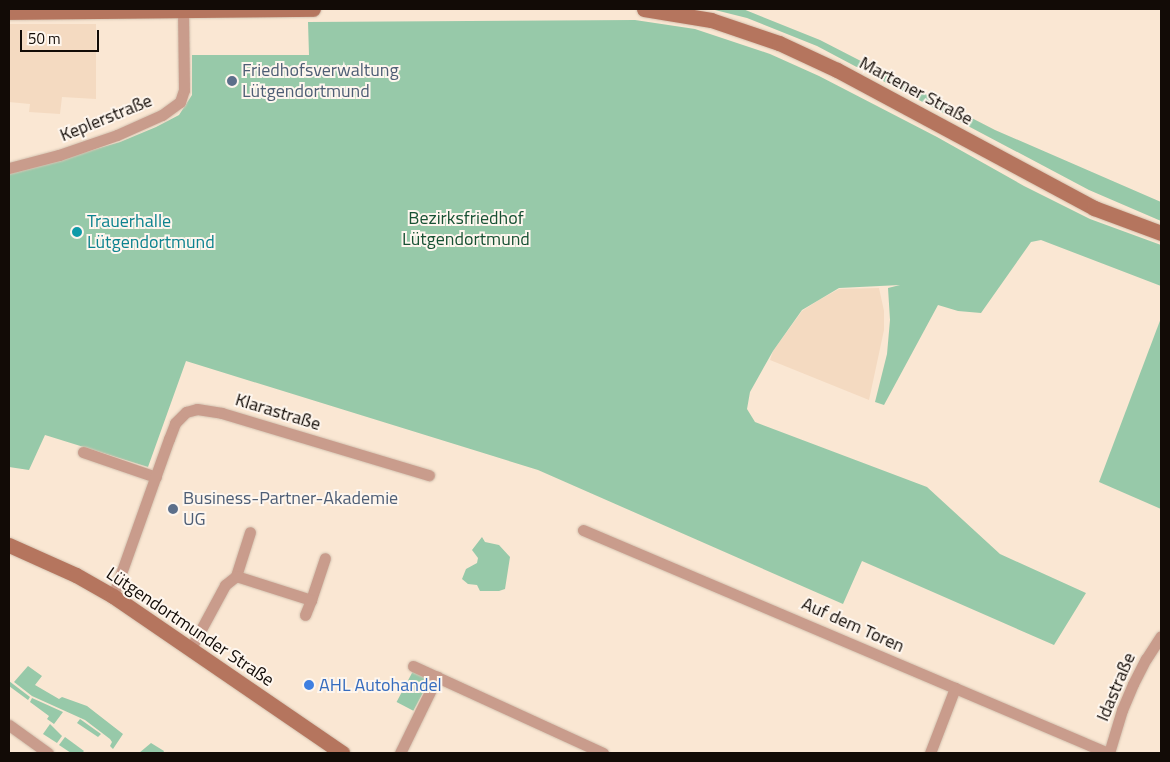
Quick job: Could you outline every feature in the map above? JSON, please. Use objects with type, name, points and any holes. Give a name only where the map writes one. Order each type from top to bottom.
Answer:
[{"type":"street","name":"Keplerstraße","points":[[9,168],[59,155],[117,135],[162,115],[180,102],[184,90],[183,9]]},
{"type":"street","points":[[9,12],[313,9]]},
{"type":"street","name":"Martener Straße","points":[[644,9],[711,20],[779,43],[837,70],[1094,208],[1161,233]]},
{"type":"street","name":"Klarastraße","points":[[113,596],[175,423],[186,412],[197,409],[222,413],[429,476]]},
{"type":"street","points":[[83,452],[156,477]]},
{"type":"street","name":"Auf dem Toren","points":[[583,530],[1109,753]]},
{"type":"street","points":[[190,648],[224,585],[236,576],[250,532]]},
{"type":"street","name":"Lütgendortmunder Straße","points":[[9,546],[76,576],[113,596],[342,753]]},
{"type":"street","points":[[305,615],[325,558]]},
{"type":"street","points":[[236,576],[311,600]]},
{"type":"street","name":"Idastraße","points":[[1109,753],[1122,710],[1133,684],[1146,658],[1161,636]]},
{"type":"street","points":[[413,666],[603,753]]},
{"type":"street","points":[[400,753],[437,677]]},
{"type":"street","points":[[930,753],[955,688]]},
{"type":"street","points":[[9,725],[48,753]]},
{"type":"shaded area","points":[[9,24],[96,24],[96,99],[62,97],[60,114],[29,112],[30,104],[9,102]]},
{"type":"shaded area","points":[[879,288],[884,311],[884,330],[869,400],[770,360],[773,351],[802,311],[839,289]]},
{"type":"green space","points":[[711,9],[743,9],[820,40],[995,130],[1161,202],[1161,221],[1089,190],[817,46],[747,18]]},
{"type":"green space","name":"Bezirksfriedhof Lütgendortmund","points":[[635,20],[695,29],[770,54],[819,76],[937,137],[1024,186],[1090,219],[1161,245],[1161,286],[1041,240],[1031,242],[981,313],[958,311],[938,305],[884,405],[875,402],[887,354],[890,320],[888,288],[900,285],[839,288],[802,310],[773,351],[750,392],[747,409],[755,422],[927,487],[1000,554],[1086,593],[1054,645],[862,561],[843,604],[538,470],[186,361],[148,467],[45,435],[29,470],[9,467],[9,174],[120,142],[179,115],[192,95],[192,55],[309,55],[308,22]]},
{"type":"green space","points":[[1161,318],[1161,509],[1099,482]]},
{"type":"green space","points":[[482,537],[485,542],[499,545],[510,557],[505,589],[499,591],[480,591],[477,585],[468,584],[462,579],[466,569],[477,563],[478,558],[472,550]]},
{"type":"green space","points":[[28,666],[42,676],[35,685],[59,699],[62,697],[87,706],[123,734],[113,749],[110,746],[112,742],[110,739],[85,720],[32,696],[14,682]]},
{"type":"green space","points":[[413,671],[430,680],[413,711],[397,702]]},
{"type":"green space","points":[[9,681],[30,697],[28,700],[9,686]]},
{"type":"green space","points":[[32,698],[63,712],[54,724],[47,719],[49,716],[30,702]]},
{"type":"green space","points":[[80,719],[101,734],[98,737],[77,723]]},
{"type":"green space","points":[[50,724],[62,736],[57,743],[43,734]]},
{"type":"green space","points":[[65,737],[84,751],[82,753],[71,753],[59,745]]},
{"type":"green space","points":[[151,743],[164,751],[163,753],[139,753]]},
{"type":"place","name":"Friedhofsverwaltung Lütgendortmund","points":[[232,81]]},
{"type":"place","name":"Trauerhalle Lütgendortmund","points":[[77,232]]},
{"type":"place","name":"Business-Partner-Akademie UG","points":[[173,509]]},
{"type":"place","name":"AHL Autohandel","points":[[309,685]]}]
